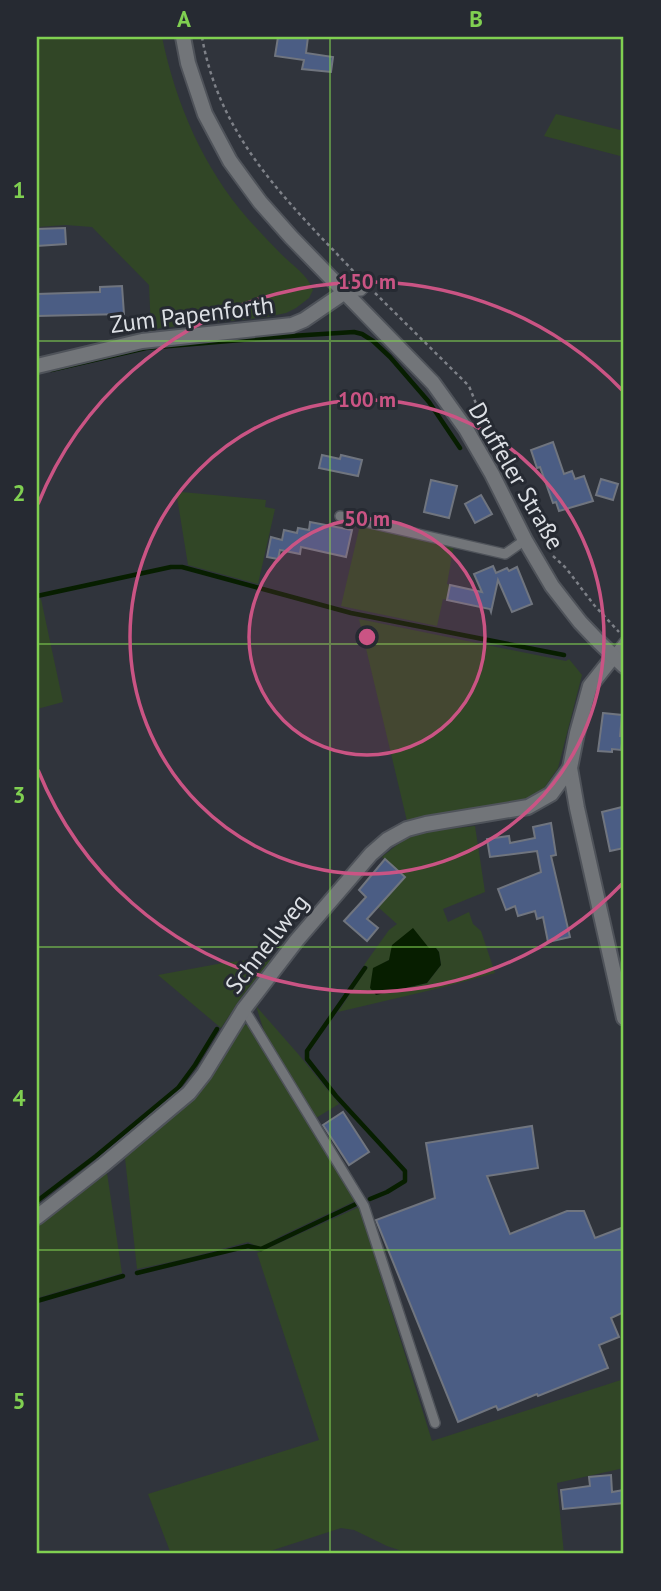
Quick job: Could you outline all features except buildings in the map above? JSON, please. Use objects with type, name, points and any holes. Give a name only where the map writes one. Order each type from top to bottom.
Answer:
[{"type":"street","name":"Druffeler Straße","points":[[183,37],[188,63],[205,114],[230,161],[260,202],[291,237],[433,383],[466,429],[552,586],[580,622],[619,661]]},
{"type":"street","name":"Zum Papenforth","points":[[37,366],[142,341],[292,326],[345,292]]},
{"type":"street","points":[[619,661],[590,686],[570,768],[624,1018]]},
{"type":"street","name":"Schnellweg","points":[[37,1217],[103,1166],[189,1093],[204,1074],[244,1009],[305,930],[371,854],[387,840],[407,829],[426,824],[528,807],[551,794],[570,768]]},
{"type":"lane","points":[[345,292],[361,291],[367,285]]},
{"type":"lane","points":[[340,516],[505,554],[525,540]]},
{"type":"lane","points":[[619,661],[624,642]]},
{"type":"lane","points":[[244,1009],[364,1206],[435,1423]]},
{"type":"shaded area","points":[[37,37],[162,37],[183,110],[205,156],[248,219],[307,279],[313,290],[309,298],[286,313],[267,317],[151,331],[149,285],[92,227],[37,227]]},
{"type":"shaded area","points":[[556,114],[624,131],[624,157],[544,136]]},
{"type":"shaded area","points":[[182,492],[266,500],[265,507],[275,509],[258,584],[188,565],[177,497]]},
{"type":"shaded area","points":[[360,525],[454,545],[447,600],[443,599],[437,626],[341,606]]},
{"type":"shaded area","points":[[41,599],[63,702],[37,709],[37,600]]},
{"type":"shaded area","points":[[359,619],[566,661],[569,659],[582,675],[558,768],[542,791],[527,799],[407,821]]},
{"type":"shaded area","points":[[475,826],[485,892],[443,909],[448,922],[469,912],[473,924],[481,931],[495,973],[338,1012],[368,967],[364,965],[389,930],[397,924],[378,907],[404,877],[382,857],[417,835]],"holes":[[[436,948],[441,965],[427,983],[376,995],[373,969],[389,960]]]},
{"type":"shaded area","points":[[413,928],[429,948],[436,948],[441,965],[427,983],[376,995],[370,988],[373,968],[389,960],[392,945]]},
{"type":"shaded area","points":[[271,960],[221,1028],[158,975],[223,963]]},
{"type":"shaded area","points":[[256,1006],[339,1104],[316,1118],[265,1034]]},
{"type":"shaded area","points":[[244,1024],[249,1026],[355,1201],[261,1248],[248,1242],[137,1269],[125,1158],[193,1100]]},
{"type":"shaded area","points":[[107,1173],[122,1273],[37,1298],[37,1227]]},
{"type":"shaded area","points":[[359,1207],[432,1441],[624,1379],[624,1468],[557,1483],[564,1554],[411,1554],[354,1530],[341,1528],[261,1554],[171,1554],[148,1494],[319,1440],[257,1253]]},
{"type":"waterway","points":[[51,370],[146,348],[354,332],[373,341],[390,357],[429,402],[460,448]]},
{"type":"waterway","points":[[37,596],[171,567],[182,567],[351,613],[564,655]]},
{"type":"waterway","points":[[365,968],[307,1051],[307,1059],[336,1096],[405,1171],[405,1181],[370,1199]]},
{"type":"waterway","points":[[37,1201],[178,1088],[217,1029]]},
{"type":"waterway","points":[[137,1273],[248,1246],[261,1249],[356,1204]]},
{"type":"waterway","points":[[37,1301],[123,1276]]}]
